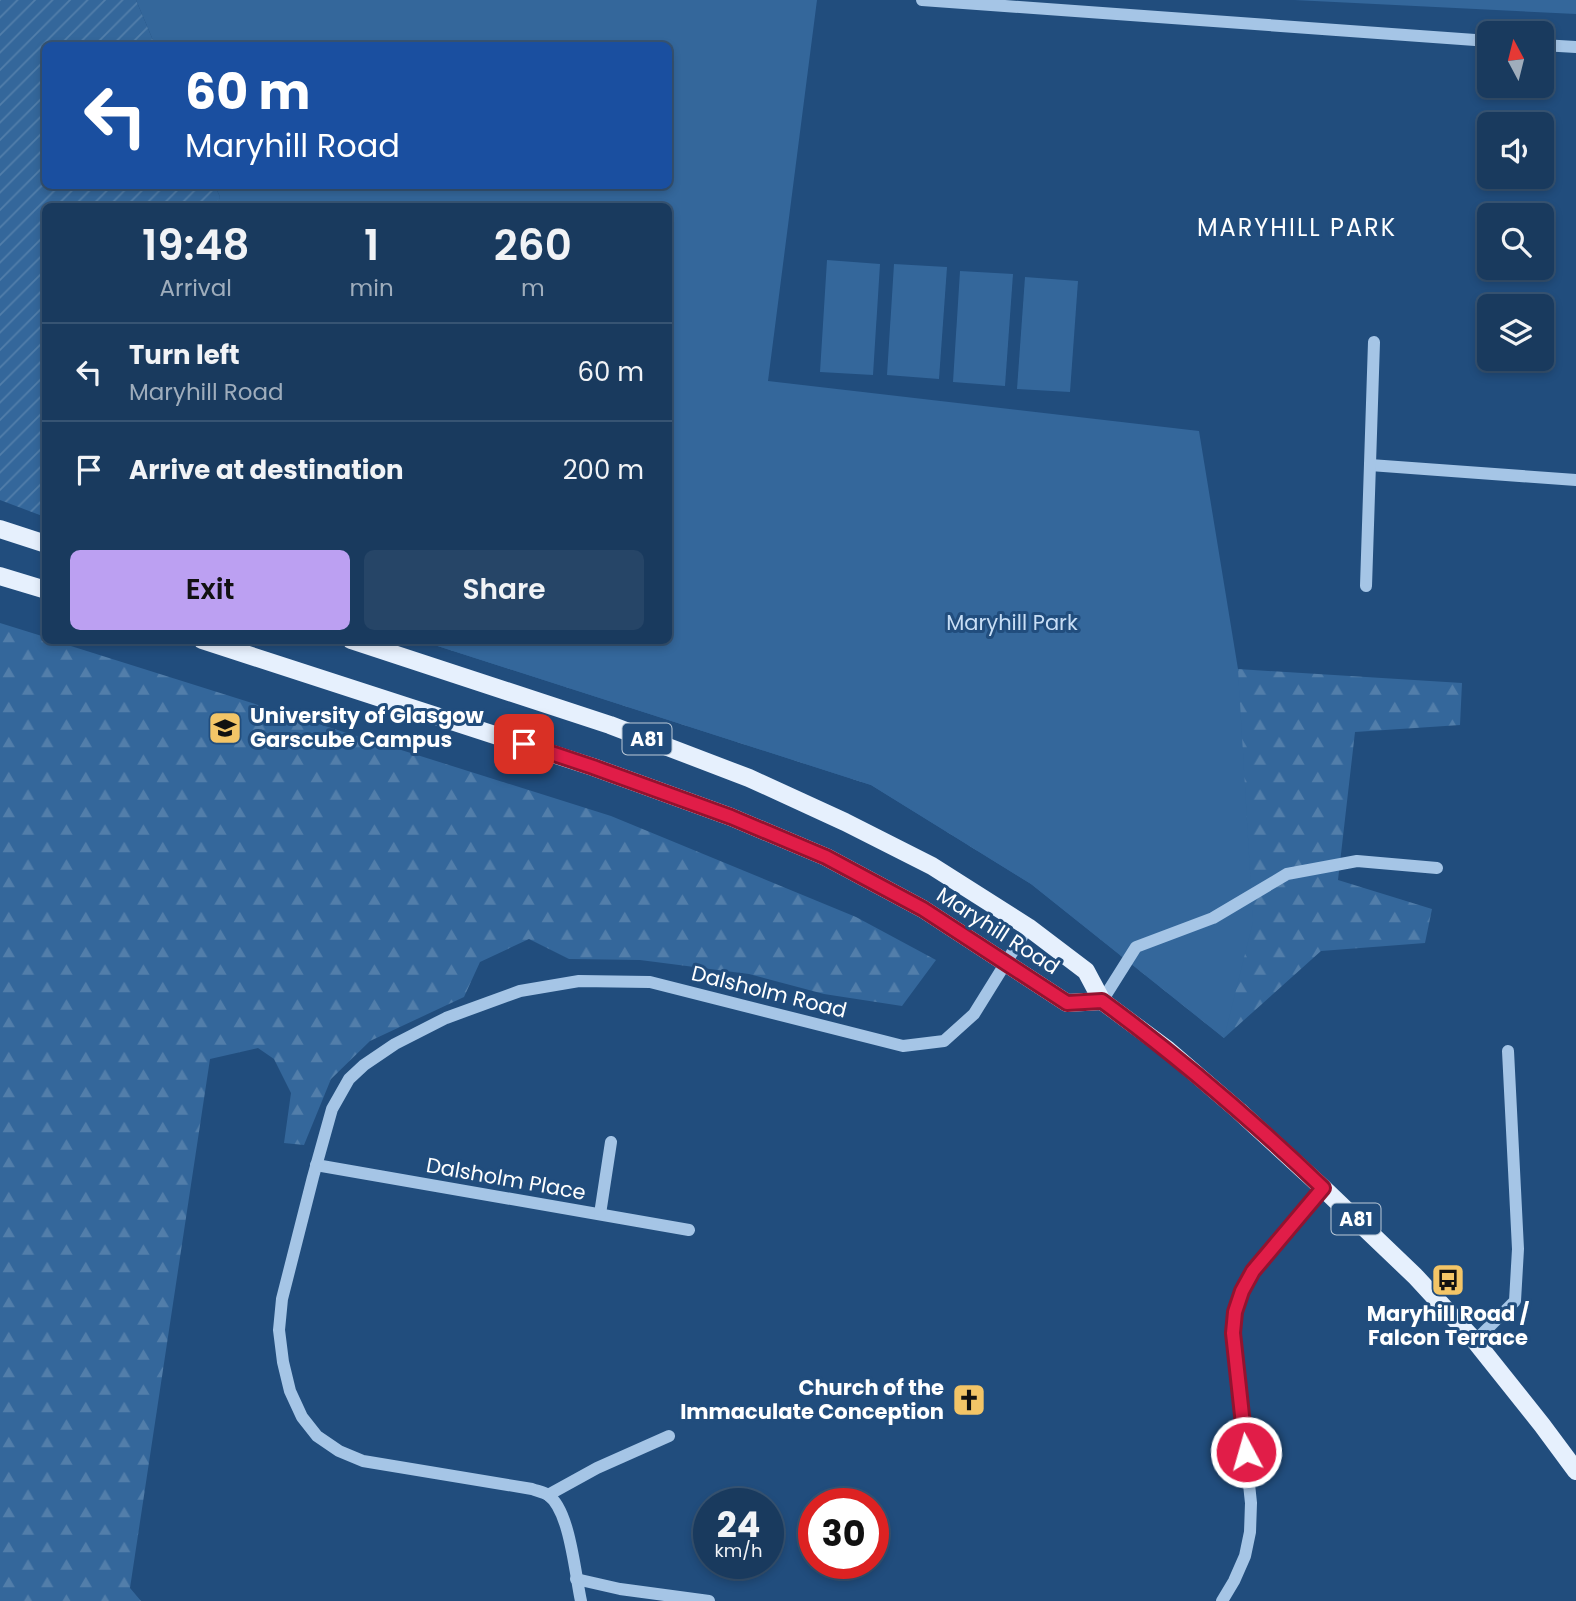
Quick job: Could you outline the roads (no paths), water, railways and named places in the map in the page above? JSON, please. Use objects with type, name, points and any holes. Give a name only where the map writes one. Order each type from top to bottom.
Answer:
[{"type":"main road","points":[[0,529],[42,543]]},
{"type":"main road","points":[[0,576],[42,589]]},
{"type":"main road","name":"Maryhill Road","points":[[214,644],[593,767],[731,817],[826,857],[923,909],[1067,1003],[1102,1001]]},
{"type":"main road","name":"Maryhill Road","points":[[363,644],[610,725],[749,778],[932,866],[1028,927],[1086,971],[1102,1001],[1229,1102],[1415,1276],[1475,1341],[1576,1471]]},
{"type":"street","points":[[922,0],[1477,40]]},
{"type":"street","points":[[1554,46],[1576,47]]},
{"type":"street","points":[[1366,586],[1374,342]]},
{"type":"street","points":[[1370,466],[1576,480]]},
{"type":"street","points":[[1102,1001],[1136,947],[1213,918],[1287,874],[1357,861],[1437,868]]},
{"type":"street","name":"Dalsholm Road","points":[[548,1495],[532,1489],[363,1461],[339,1451],[317,1436],[302,1417],[290,1391],[283,1362],[279,1330],[282,1299],[332,1109],[349,1079],[395,1044],[446,1018],[520,991],[579,981],[650,982],[902,1046],[944,1041],[974,1014],[1028,927]]},
{"type":"street","points":[[1475,1341],[1515,1301],[1518,1249],[1508,1051]]},
{"type":"street","points":[[600,1214],[611,1142]]},
{"type":"street","name":"Dalsholm Place","points":[[316,1165],[689,1230]]},
{"type":"street","points":[[1222,1601],[1245,1556],[1251,1532],[1251,1503],[1233,1333],[1235,1312],[1253,1271],[1323,1188]]},
{"type":"street","points":[[581,1601],[567,1525],[560,1508],[548,1495],[597,1468],[669,1436]]},
{"type":"street","points":[[576,1579],[620,1589],[709,1601]]},
{"type":"place","name":"University of Glasgow Garscube Campus","points":[[225,728]]},
{"type":"place","name":"Maryhill Road / Falcon Terrace","points":[[1448,1280]]},
{"type":"place","name":"Church of the Immaculate Conception","points":[[969,1400]]},
{"type":"district","name":"MARYHILL PARK","points":[[1297,228]]},
{"type":"park label","name":"Maryhill Park","points":[[1012,623]]}]
